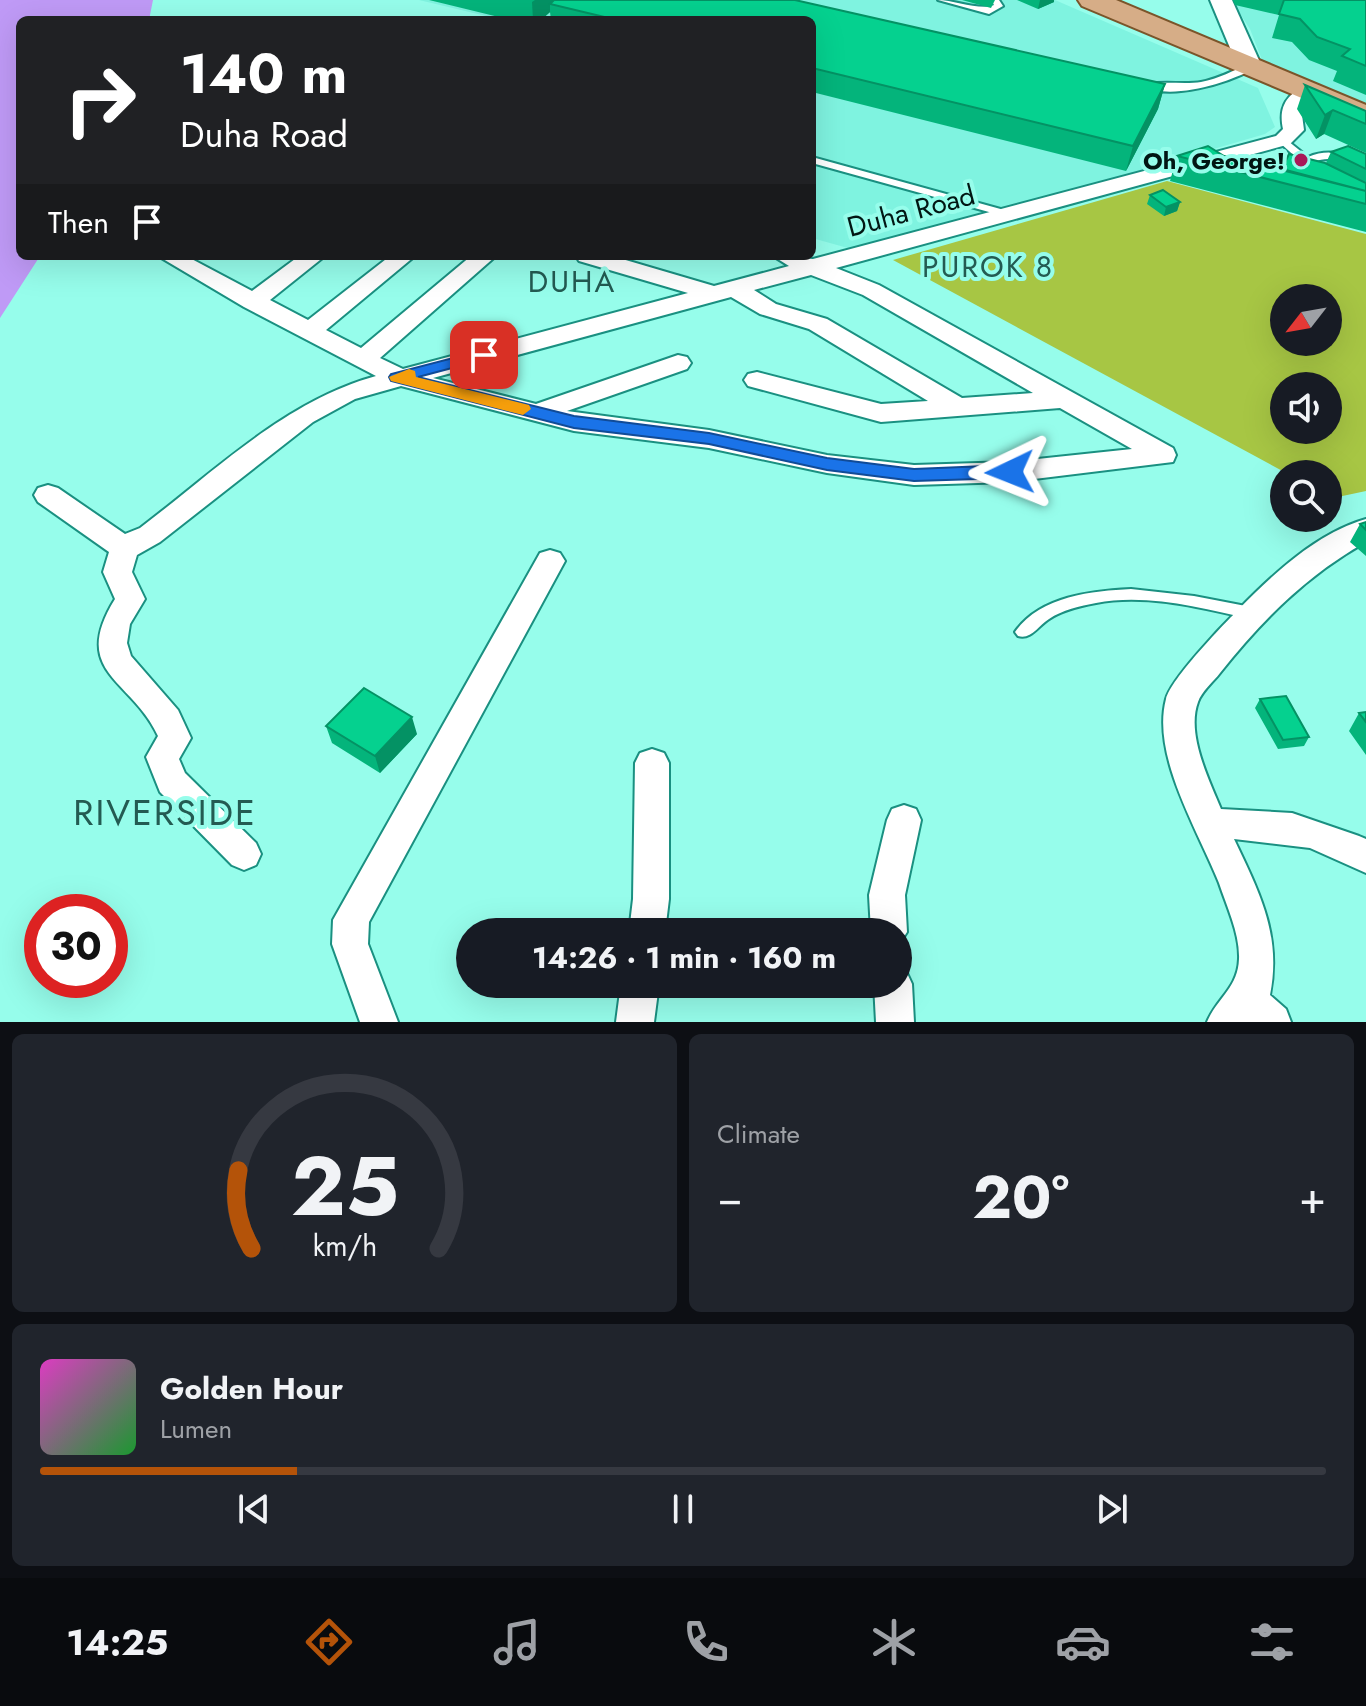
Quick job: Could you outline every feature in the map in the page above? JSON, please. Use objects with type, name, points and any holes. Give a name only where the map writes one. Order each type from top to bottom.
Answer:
[{"type":"main road","points":[[1092,0],[1366,116]]},
{"type":"street","points":[[1221,0],[1250,67]]},
{"type":"street","points":[[1283,140],[1294,130],[1290,105],[1309,92]]},
{"type":"street","name":"Duha Road","points":[[128,545],[150,535],[316,408],[346,393],[1283,140]]},
{"type":"street","points":[[179,260],[252,302],[397,377],[574,422],[709,439],[827,464],[914,475],[1010,472],[1163,455],[871,290],[797,260]]},
{"type":"street","points":[[252,302],[309,260]]},
{"type":"street","points":[[308,332],[399,260]]},
{"type":"street","points":[[362,360],[480,260]]},
{"type":"street","points":[[602,260],[726,292],[818,324],[961,409]]},
{"type":"street","points":[[536,413],[678,363]]},
{"type":"street","points":[[757,380],[881,413],[1064,399]]},
{"type":"street","points":[[48,495],[118,544],[128,545],[116,564],[115,577],[130,599],[115,618],[110,643],[130,682],[171,727],[175,738],[162,757],[172,782],[244,854]]},
{"type":"street","points":[[1249,1015],[1259,984],[1257,942],[1187,760],[1178,713],[1182,699],[1251,613],[1322,552],[1366,529]]},
{"type":"street","points":[[379,1022],[350,944],[351,920],[550,561]]},
{"type":"street","points":[[649,918],[652,763]]},
{"type":"street","points":[[888,918],[887,895],[904,820]]},
{"type":"street","points":[[1212,824],[1261,822],[1295,826],[1340,842],[1366,857]]},
{"type":"street","points":[[635,1022],[638,998]]},
{"type":"street","points":[[894,998],[895,1022]]},
{"type":"lane","points":[[942,0],[989,11],[999,6],[995,0]]},
{"type":"lane","points":[[1138,86],[1170,88],[1211,85],[1250,67]]},
{"type":"lane","points":[[1283,140],[1325,173]]},
{"type":"lane","points":[[1271,189],[1260,182],[1264,175],[1304,159],[1331,155],[1366,166]]},
{"type":"lane","points":[[816,161],[1011,215]]},
{"type":"lane","points":[[1023,632],[1033,621],[1068,601],[1126,595],[1190,599],[1251,613]]},
{"type":"shaded area","points":[[0,0],[153,0],[150,16],[16,16],[16,260],[37,260],[0,318]]},
{"type":"shaded area","points":[[419,0],[1055,0],[1258,88],[1275,127],[1265,134],[855,250],[816,239],[816,16],[486,16]]},
{"type":"shaded area","points":[[1231,0],[1308,0],[1366,12],[1366,104],[1262,60],[1250,29]]},
{"type":"green space","points":[[1167,181],[1366,234],[1366,491],[1342,496],[1342,460],[1270,460],[1270,464],[893,260]]},
{"type":"building","points":[[554,0],[795,0],[1165,84],[1133,146],[816,69],[816,16],[600,16],[550,4]]},
{"type":"building","points":[[1284,0],[1366,0],[1366,66],[1342,56],[1350,49],[1317,37],[1300,19],[1279,14]]},
{"type":"building","points":[[1305,85],[1366,111],[1366,124],[1333,110],[1325,115]]},
{"type":"building","points":[[1208,146],[1224,156],[1366,191],[1366,204],[1177,156]]},
{"type":"building","points":[[1348,146],[1366,154],[1366,169],[1331,152]]},
{"type":"building","points":[[1289,154],[1325,163],[1366,183],[1366,191],[1282,169]]},
{"type":"building","points":[[1163,190],[1180,202],[1166,207],[1150,195]]},
{"type":"building","points":[[364,688],[412,717],[375,756],[326,726]]},
{"type":"building","points":[[1286,696],[1309,737],[1283,740],[1260,699]]},
{"type":"slow traffic","points":[[409,374],[397,377],[523,409]]},
{"type":"place","name":"Oh, George!","points":[[1301,160]]},
{"type":"district","name":"PUROK 8","points":[[988,266]]},
{"type":"district","name":"DUHA","points":[[572,281]]},
{"type":"district","name":"RIVERSIDE","points":[[165,812]]},
{"type":"route","points":[[484,355],[397,377],[574,422],[709,439],[827,464],[914,475],[1010,472]]}]
